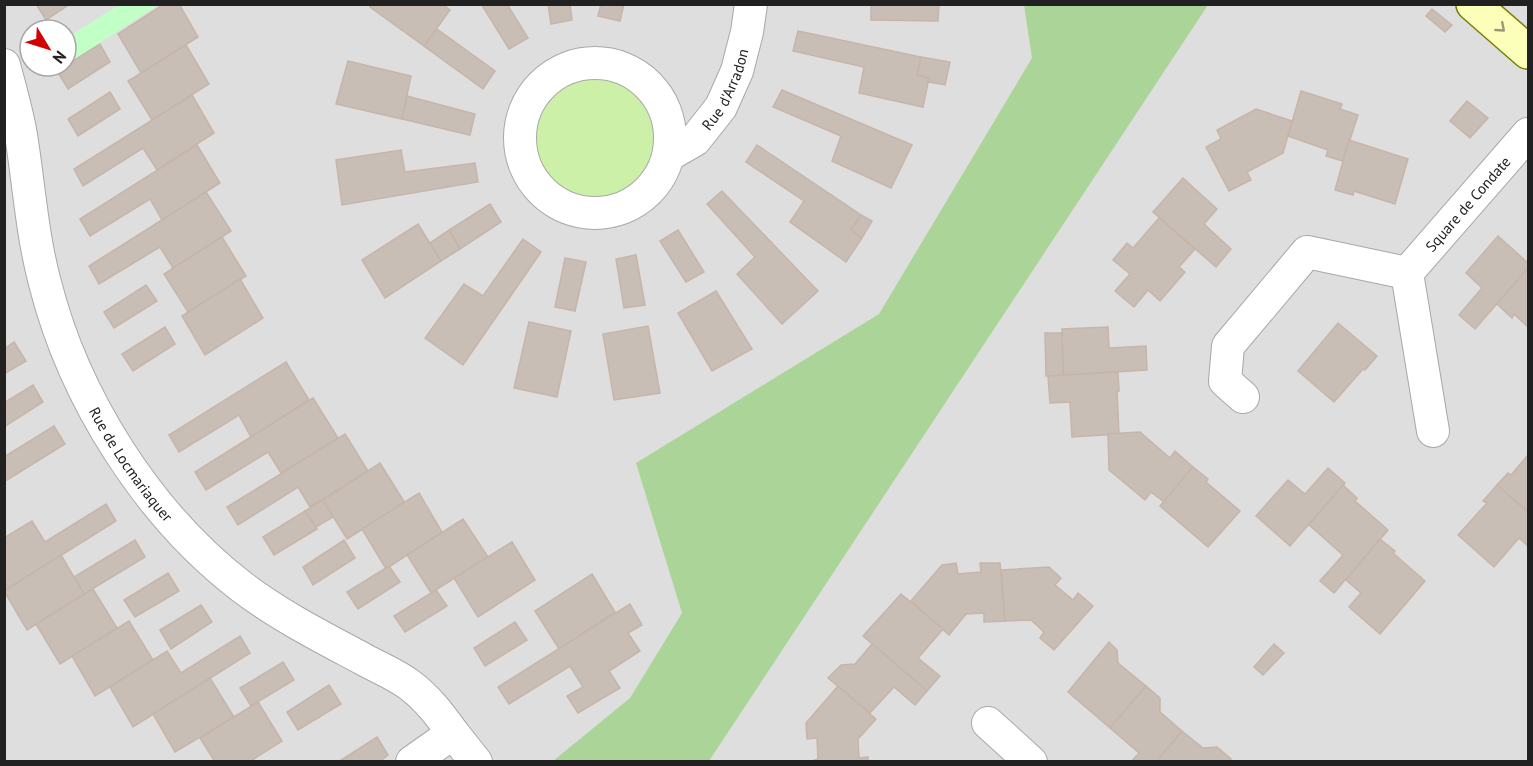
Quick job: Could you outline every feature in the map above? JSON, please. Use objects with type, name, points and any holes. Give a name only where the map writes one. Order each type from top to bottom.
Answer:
[{"type":"street","name":"Rue d'Arradon","points":[[669,155],[694,140],[721,106],[737,71],[747,32],[751,4]]},
{"type":"street","points":[[1473,4],[1528,52]]},
{"type":"street","points":[[598,62],[624,68],[646,82],[662,103],[670,129],[669,155],[659,180],[640,199],[617,211],[591,214],[565,209],[543,195],[527,173],[519,148],[520,122],[531,97],[549,78],[572,66],[598,62]]},
{"type":"street","name":"Rue de Locmariaquer","points":[[4,65],[21,133],[32,221],[45,284],[65,344],[87,393],[114,444],[149,492],[206,556],[282,615],[409,684],[434,706],[477,762]]},
{"type":"street","name":"Square de Condate","points":[[1407,273],[1528,134]]},
{"type":"street","points":[[1243,397],[1226,381],[1228,346],[1307,252],[1407,273],[1433,431]]},
{"type":"street","points":[[987,723],[1031,762]]},
{"type":"street","points":[[412,762],[453,733]]},
{"type":"shaded area","points":[[5,5],[1528,5],[1528,761],[5,761]]},
{"type":"green space","points":[[119,5],[158,5],[78,57],[78,31]]},
{"type":"green space","points":[[1024,5],[1208,5],[709,761],[553,761],[630,698],[682,613],[636,463],[879,314],[1032,58]]},
{"type":"green space","points":[[595,63],[624,68],[637,75],[648,85],[658,96],[665,109],[670,138],[665,167],[658,180],[648,191],[637,201],[624,208],[595,213],[566,208],[553,201],[542,191],[532,180],[525,167],[520,138],[525,109],[532,96],[542,85],[553,75],[566,68]]},
{"type":"building","points":[[36,4],[70,4],[49,18],[45,18]]},
{"type":"building","points":[[164,4],[179,4],[198,37],[141,73],[118,34]]},
{"type":"building","points":[[372,4],[442,4],[450,10],[424,46],[370,7]]},
{"type":"building","points":[[487,4],[507,4],[528,38],[509,49],[483,7]]},
{"type":"building","points":[[548,4],[570,4],[572,20],[551,24]]},
{"type":"building","points":[[601,4],[624,4],[620,21],[598,16]]},
{"type":"building","points":[[871,4],[939,4],[938,21],[871,20]]},
{"type":"building","points":[[1432,9],[1452,25],[1445,32],[1426,16]]},
{"type":"building","points":[[437,29],[495,71],[483,89],[424,46]]},
{"type":"building","points":[[798,31],[921,57],[917,75],[929,78],[923,107],[859,93],[864,67],[793,51]]},
{"type":"building","points":[[100,44],[110,62],[68,89],[61,78],[78,78],[78,58]]},
{"type":"building","points":[[186,45],[209,84],[152,120],[128,81]]},
{"type":"building","points":[[921,57],[950,62],[945,85],[928,82],[929,78],[917,75]]},
{"type":"building","points":[[348,61],[411,76],[402,119],[336,104]]},
{"type":"building","points":[[782,90],[912,145],[891,188],[832,161],[841,136],[773,107]]},
{"type":"building","points":[[1301,91],[1342,104],[1340,109],[1358,115],[1343,161],[1326,156],[1328,150],[1288,136]]},
{"type":"building","points":[[110,92],[120,109],[78,136],[68,119]]},
{"type":"building","points":[[192,95],[214,133],[157,170],[143,148],[83,186],[74,169]]},
{"type":"building","points":[[407,96],[475,114],[470,135],[402,119]]},
{"type":"building","points":[[1467,101],[1488,118],[1470,138],[1450,121]]},
{"type":"building","points":[[1256,109],[1292,121],[1283,153],[1247,172],[1251,180],[1229,191],[1206,147],[1221,139],[1217,130]]},
{"type":"building","points":[[1349,140],[1408,159],[1395,204],[1354,191],[1353,195],[1335,190]]},
{"type":"building","points":[[197,145],[220,183],[162,220],[150,199],[90,236],[80,219]]},
{"type":"building","points":[[757,145],[861,215],[851,230],[862,238],[846,262],[790,222],[804,201],[746,162]]},
{"type":"building","points":[[401,150],[405,172],[475,163],[478,182],[342,205],[336,160]]},
{"type":"building","points":[[1183,178],[1217,209],[1204,224],[1231,249],[1216,267],[1153,212]]},
{"type":"building","points":[[722,191],[818,291],[782,324],[737,274],[755,257],[707,204]]},
{"type":"building","points":[[206,192],[231,231],[173,268],[160,247],[99,284],[89,266]]},
{"type":"building","points":[[490,204],[501,222],[460,249],[449,230]]},
{"type":"building","points":[[861,215],[872,221],[862,238],[851,230]]},
{"type":"building","points":[[1159,218],[1195,249],[1179,267],[1185,272],[1160,301],[1148,290],[1134,307],[1115,291],[1130,274],[1113,260],[1127,243],[1133,248]]},
{"type":"building","points":[[418,224],[441,261],[385,298],[362,260]]},
{"type":"building","points":[[449,230],[460,249],[441,261],[430,243]]},
{"type":"building","points":[[678,230],[704,272],[686,282],[660,241]]},
{"type":"building","points":[[1498,236],[1528,263],[1528,268],[1475,329],[1459,315],[1482,288],[1466,273]]},
{"type":"building","points":[[222,237],[246,276],[188,312],[164,274]]},
{"type":"building","points":[[523,239],[541,252],[463,365],[425,338],[464,284],[483,296]]},
{"type":"building","points":[[636,255],[645,305],[624,308],[616,259]]},
{"type":"building","points":[[565,258],[586,262],[575,311],[555,307]]},
{"type":"building","points":[[1528,268],[1528,327],[1514,314],[1512,318],[1497,304]]},
{"type":"building","points":[[240,279],[263,318],[205,355],[182,316]]},
{"type":"building","points":[[146,285],[157,301],[114,328],[104,312]]},
{"type":"building","points":[[716,291],[752,349],[712,371],[678,313]]},
{"type":"building","points":[[529,322],[571,331],[557,397],[514,388]]},
{"type":"building","points":[[1338,323],[1377,356],[1334,402],[1298,371]]},
{"type":"building","points":[[648,326],[660,393],[614,400],[603,334]]},
{"type":"building","points":[[165,327],[175,344],[133,371],[122,354]]},
{"type":"building","points":[[1108,327],[1109,348],[1146,346],[1147,370],[1063,375],[1062,329]]},
{"type":"building","points":[[1045,333],[1062,333],[1063,375],[1046,376]]},
{"type":"building","points":[[14,342],[26,361],[4,374],[4,349]]},
{"type":"building","points":[[286,362],[309,400],[251,437],[239,415],[179,452],[169,435]]},
{"type":"building","points":[[1118,372],[1119,434],[1072,437],[1070,402],[1050,403],[1048,376]]},
{"type":"building","points":[[33,385],[43,402],[4,427],[4,403]]},
{"type":"building","points":[[313,398],[338,438],[281,473],[268,452],[206,490],[195,472]]},
{"type":"building","points":[[54,426],[65,444],[4,482],[4,457]]},
{"type":"building","points":[[1140,432],[1170,458],[1175,451],[1193,467],[1164,502],[1151,492],[1145,500],[1109,470],[1108,434]]},
{"type":"building","points":[[345,434],[368,471],[310,507],[298,487],[238,525],[227,507]]},
{"type":"building","points":[[1528,455],[1528,512],[1497,485],[1508,473],[1511,475]]},
{"type":"building","points":[[380,463],[405,503],[347,539],[323,500]]},
{"type":"building","points":[[1193,467],[1208,479],[1206,482],[1240,511],[1208,547],[1160,506]]},
{"type":"building","points":[[1328,468],[1345,483],[1290,546],[1256,516],[1288,480],[1305,494]]},
{"type":"building","points":[[1343,485],[1357,498],[1355,501],[1388,530],[1334,593],[1320,581],[1343,555],[1309,525]]},
{"type":"building","points":[[1497,485],[1528,512],[1528,546],[1519,538],[1494,567],[1458,535],[1487,503],[1483,501]]},
{"type":"building","points":[[419,493],[442,532],[386,569],[362,529]]},
{"type":"building","points":[[323,500],[333,517],[316,527],[305,511]]},
{"type":"building","points":[[106,504],[116,521],[4,591],[4,538],[32,521],[45,542]]},
{"type":"building","points":[[305,511],[317,529],[274,555],[263,537]]},
{"type":"building","points":[[463,519],[488,557],[431,593],[407,555]]},
{"type":"building","points":[[1380,539],[1425,581],[1380,634],[1349,607],[1361,593],[1346,580]]},
{"type":"building","points":[[135,540],[145,557],[84,594],[74,577]]},
{"type":"building","points":[[344,540],[355,558],[313,585],[303,567]]},
{"type":"building","points":[[512,542],[535,580],[478,617],[454,578]]},
{"type":"building","points":[[61,555],[84,594],[27,630],[4,591]]},
{"type":"building","points":[[956,563],[958,574],[981,572],[980,563],[1000,563],[1005,621],[984,622],[984,613],[966,614],[949,635],[911,601],[942,565]]},
{"type":"building","points":[[389,566],[400,582],[358,609],[347,592]]},
{"type":"building","points":[[1049,567],[1061,578],[1055,585],[1073,600],[1078,593],[1093,606],[1054,650],[1040,638],[1044,632],[1031,620],[1005,621],[1001,570]]},
{"type":"building","points":[[168,573],[179,591],[135,617],[124,600]]},
{"type":"building","points":[[592,574],[615,612],[559,649],[535,611]]},
{"type":"building","points":[[93,589],[117,628],[60,664],[36,624]]},
{"type":"building","points":[[436,590],[447,606],[405,632],[394,616]]},
{"type":"building","points":[[901,594],[943,629],[918,658],[940,676],[927,691],[863,636]]},
{"type":"building","points":[[630,604],[642,625],[628,633],[640,651],[609,671],[620,688],[578,713],[567,696],[583,687],[570,666],[509,704],[498,687]]},
{"type":"building","points":[[201,605],[212,622],[171,649],[160,630]]},
{"type":"building","points":[[129,621],[153,660],[95,696],[72,656]]},
{"type":"building","points":[[515,622],[527,640],[485,666],[474,648]]},
{"type":"building","points":[[240,636],[250,653],[133,727],[110,687],[167,651],[181,673]]},
{"type":"building","points":[[1109,642],[1117,650],[1118,663],[1146,686],[1110,728],[1068,692]]},
{"type":"building","points":[[872,644],[927,691],[915,705],[894,687],[870,713],[828,678],[841,665],[855,664]]},
{"type":"building","points":[[1274,644],[1284,653],[1263,675],[1254,667]]},
{"type":"building","points":[[283,662],[294,680],[251,706],[240,688]]},
{"type":"building","points":[[210,678],[234,717],[175,752],[153,714]]},
{"type":"building","points":[[329,685],[341,704],[298,730],[287,712]]},
{"type":"building","points":[[838,686],[876,719],[858,739],[859,758],[868,757],[868,762],[809,762],[818,759],[817,738],[807,739],[806,723]]},
{"type":"building","points":[[1146,686],[1160,698],[1160,712],[1182,731],[1156,762],[1131,762],[1139,753],[1110,728]]},
{"type":"building","points":[[258,702],[282,741],[249,762],[215,762],[200,738]]},
{"type":"building","points":[[1182,731],[1203,748],[1217,747],[1231,759],[1229,762],[1156,762]]},
{"type":"building","points":[[377,737],[388,755],[379,762],[338,762]]}]
